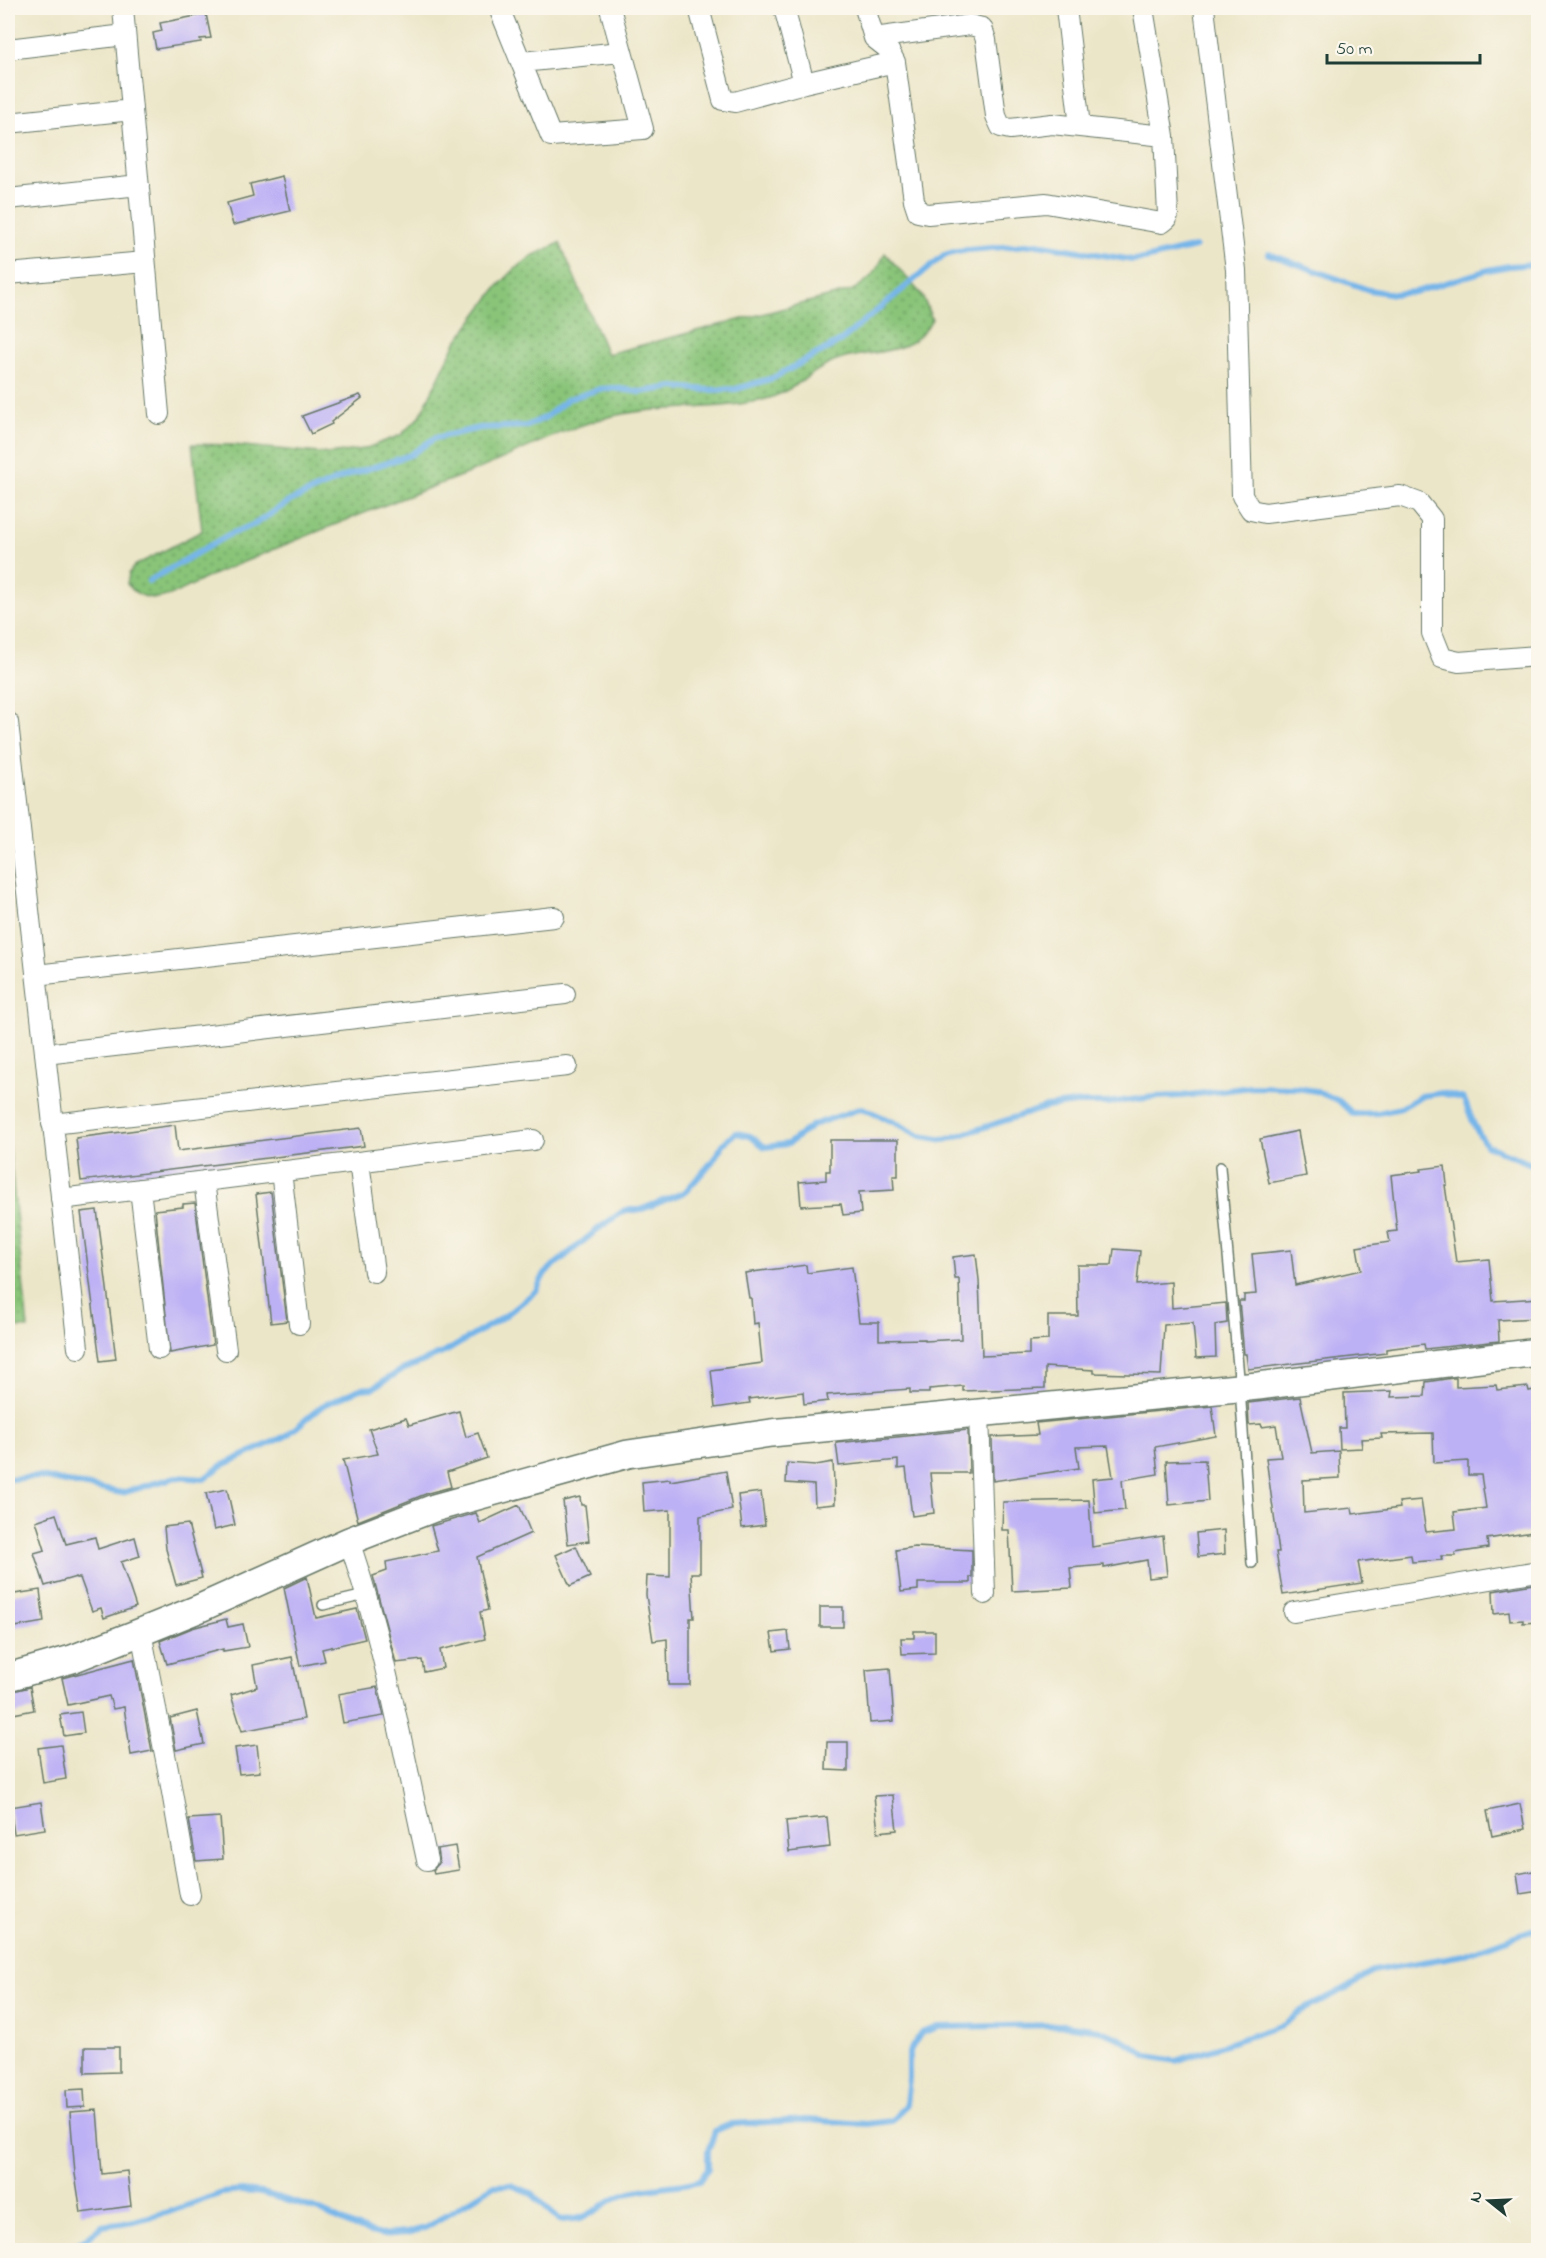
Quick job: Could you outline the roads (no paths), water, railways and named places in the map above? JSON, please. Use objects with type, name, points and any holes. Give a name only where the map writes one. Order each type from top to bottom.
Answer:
[{"type":"street","points":[[123,8],[159,414]]},
{"type":"street","points":[[499,8],[551,136],[643,129],[610,8]]},
{"type":"street","points":[[699,8],[723,100],[735,102],[895,62]]},
{"type":"street","points":[[783,8],[804,83]]},
{"type":"street","points":[[865,8],[874,38],[888,49],[895,62],[914,200],[918,212],[928,214],[1046,203],[1162,223],[1167,219],[1168,214],[1164,136],[1143,8]]},
{"type":"street","points":[[1066,8],[1080,126]]},
{"type":"street","points":[[1204,8],[1236,270],[1242,496],[1251,510],[1265,513],[1400,496],[1419,503],[1432,519],[1432,633],[1442,658],[1459,662],[1539,656]]},
{"type":"street","points":[[874,38],[970,25],[982,28],[986,40],[996,116],[1000,127],[1010,129],[1052,124],[1164,136]]},
{"type":"street","points":[[8,49],[125,35]]},
{"type":"street","points":[[522,62],[621,52]]},
{"type":"street","points":[[8,123],[132,110]]},
{"type":"street","points":[[8,200],[139,185]]},
{"type":"street","points":[[8,274],[145,261]]},
{"type":"street","points":[[8,722],[78,1348]]},
{"type":"street","points":[[36,975],[554,917]]},
{"type":"street","points":[[45,1054],[565,994]]},
{"type":"street","points":[[52,1124],[567,1066]]},
{"type":"street","points":[[61,1199],[533,1140]]},
{"type":"street","points":[[359,1161],[374,1272]]},
{"type":"street","points":[[281,1171],[299,1324]]},
{"type":"street","points":[[204,1181],[226,1350]]},
{"type":"street","points":[[141,1189],[159,1349]]},
{"type":"street","points":[[8,1677],[72,1659],[141,1632],[349,1541],[434,1508],[628,1454],[771,1433],[1240,1388],[1539,1352]]},
{"type":"street","points":[[980,1413],[985,1594]]},
{"type":"street","points":[[349,1541],[365,1595],[427,1860]]},
{"type":"street","points":[[1294,1612],[1539,1571]]},
{"type":"street","points":[[141,1632],[190,1896]]},
{"type":"lane","points":[[1220,1167],[1240,1388],[1252,1563]]},
{"type":"lane","points":[[323,1605],[365,1595]]},
{"type":"waterway","points":[[149,581],[228,535],[255,524],[290,501],[343,477],[410,455],[435,438],[480,428],[527,426],[546,417],[568,399],[600,389],[614,388],[640,392],[674,387],[708,390],[736,389],[773,378],[839,342],[944,255],[957,251],[1038,244],[1132,260],[1195,247]]},
{"type":"waterway","points":[[1269,254],[1369,290],[1394,294],[1415,292],[1488,270],[1538,264]]},
{"type":"waterway","points":[[8,1479],[40,1477],[122,1493],[176,1477],[204,1479],[221,1466],[286,1436],[322,1406],[360,1389],[373,1388],[400,1371],[447,1351],[505,1316],[536,1291],[545,1273],[625,1210],[640,1210],[685,1192],[712,1162],[724,1143],[736,1133],[750,1136],[765,1147],[788,1144],[813,1125],[862,1108],[920,1136],[945,1140],[1047,1107],[1075,1103],[1106,1103],[1251,1087],[1296,1088],[1316,1091],[1339,1101],[1353,1114],[1378,1113],[1401,1108],[1421,1096],[1442,1093],[1464,1099],[1475,1127],[1486,1145],[1538,1167]]},
{"type":"waterway","points":[[71,2250],[102,2226],[134,2221],[169,2212],[222,2193],[242,2191],[262,2193],[316,2209],[355,2227],[381,2235],[407,2233],[425,2228],[493,2186],[511,2185],[531,2193],[560,2220],[577,2219],[624,2194],[699,2181],[708,2168],[708,2151],[715,2131],[731,2124],[807,2120],[867,2124],[892,2121],[906,2104],[909,2052],[921,2033],[938,2027],[1065,2025],[1099,2030],[1121,2039],[1148,2056],[1176,2061],[1283,2025],[1301,2011],[1352,1985],[1372,1971],[1463,1955],[1538,1928]]}]
